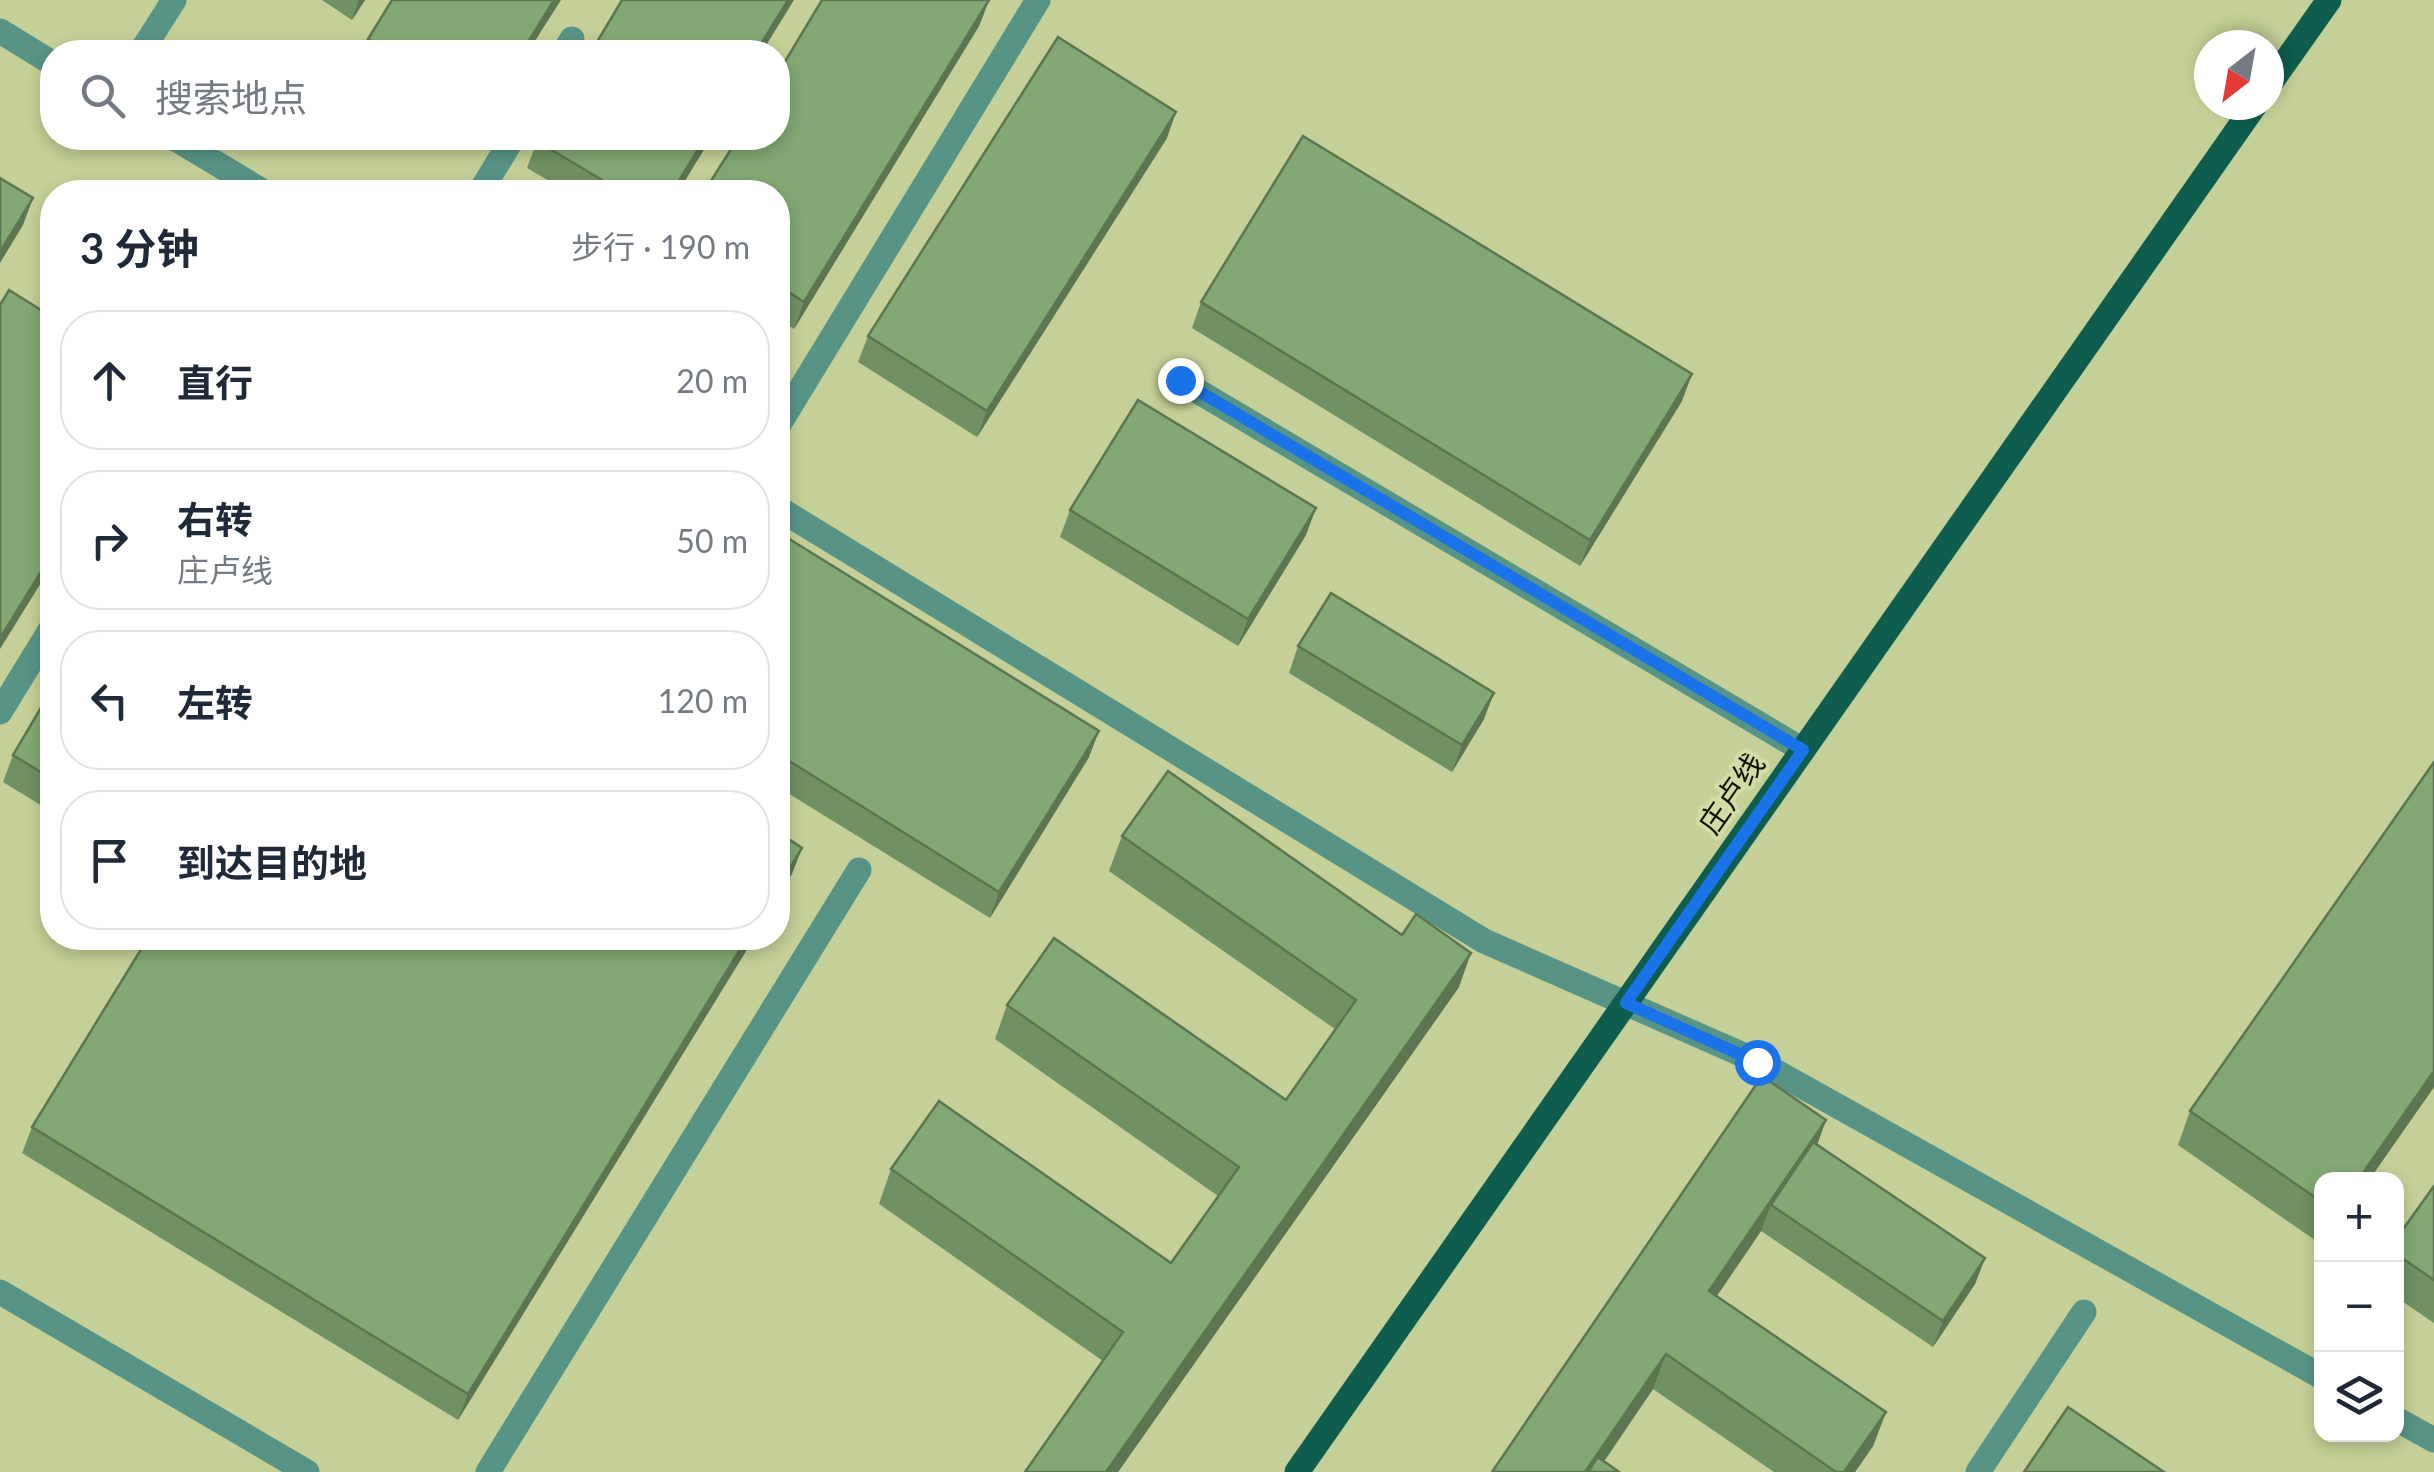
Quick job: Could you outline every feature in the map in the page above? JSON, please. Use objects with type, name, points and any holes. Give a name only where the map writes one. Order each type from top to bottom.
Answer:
[{"type":"main road","points":[[2284,64],[2329,0]]},
{"type":"main road","name":"庄卢线","points":[[1297,1472],[2244,120]]},
{"type":"street","points":[[149,40],[174,0]]},
{"type":"street","points":[[790,406],[1038,0]]},
{"type":"street","points":[[0,31],[40,56]]},
{"type":"street","points":[[194,150],[244,180]]},
{"type":"street","points":[[487,180],[506,150]]},
{"type":"street","points":[[1180,380],[1803,750]]},
{"type":"street","points":[[790,515],[1484,941],[1757,1062],[2314,1373]]},
{"type":"street","points":[[0,712],[40,647]]},
{"type":"street","points":[[488,1472],[858,870]]},
{"type":"street","points":[[0,1292],[307,1472]]},
{"type":"street","points":[[1978,1472],[2084,1312]]},
{"type":"street","points":[[2404,1423],[2434,1440]]},
{"type":"building","points":[[392,0],[554,0],[529,40],[368,39]]},
{"type":"building","points":[[622,0],[788,0],[763,40],[598,40]]},
{"type":"building","points":[[822,0],[989,0],[804,302],[790,293],[790,180],[712,180],[730,150],[790,150],[790,53]]},
{"type":"building","points":[[1058,37],[1176,112],[987,411],[868,336]]},
{"type":"building","points":[[1303,136],[1692,374],[1590,540],[1201,302]]},
{"type":"building","points":[[552,150],[698,150],[679,180],[602,180]]},
{"type":"building","points":[[0,178],[33,198],[0,252]]},
{"type":"building","points":[[9,290],[40,309],[40,573],[0,638],[0,305]]},
{"type":"building","points":[[1138,400],[1316,508],[1248,619],[1070,510]]},
{"type":"building","points":[[790,539],[1099,731],[999,892],[790,761]]},
{"type":"building","points":[[1331,593],[1494,693],[1462,745],[1298,646]]},
{"type":"building","points":[[40,709],[40,772],[13,755]]},
{"type":"building","points":[[2434,762],[2434,1071],[2364,1172],[2314,1172],[2314,1196],[2190,1111]]},
{"type":"building","points":[[1168,771],[1402,935],[1416,914],[1471,953],[1106,1472],[1025,1472],[1123,1332],[891,1169],[939,1101],[1171,1263],[1239,1167],[1007,1005],[1054,938],[1286,1100],[1356,1000],[1122,836]]},
{"type":"building","points":[[790,840],[802,848],[790,868]]},
{"type":"building","points":[[141,950],[740,950],[468,1394],[32,1127]]},
{"type":"building","points":[[1762,1076],[1826,1120],[1709,1291],[1886,1412],[1844,1472],[1836,1472],[1666,1354],[1585,1472],[1492,1472]]},
{"type":"building","points":[[1813,1142],[1985,1258],[1943,1321],[1771,1205]]},
{"type":"building","points":[[2434,1186],[2434,1280],[2404,1259],[2404,1228]]},
{"type":"building","points":[[2068,1407],[2164,1472],[2024,1472]]},
{"type":"building","points":[[1598,1457],[1619,1472],[1588,1472]]},
{"type":"route","points":[[1180,380],[1803,750],[1626,1003],[1757,1062]]}]
